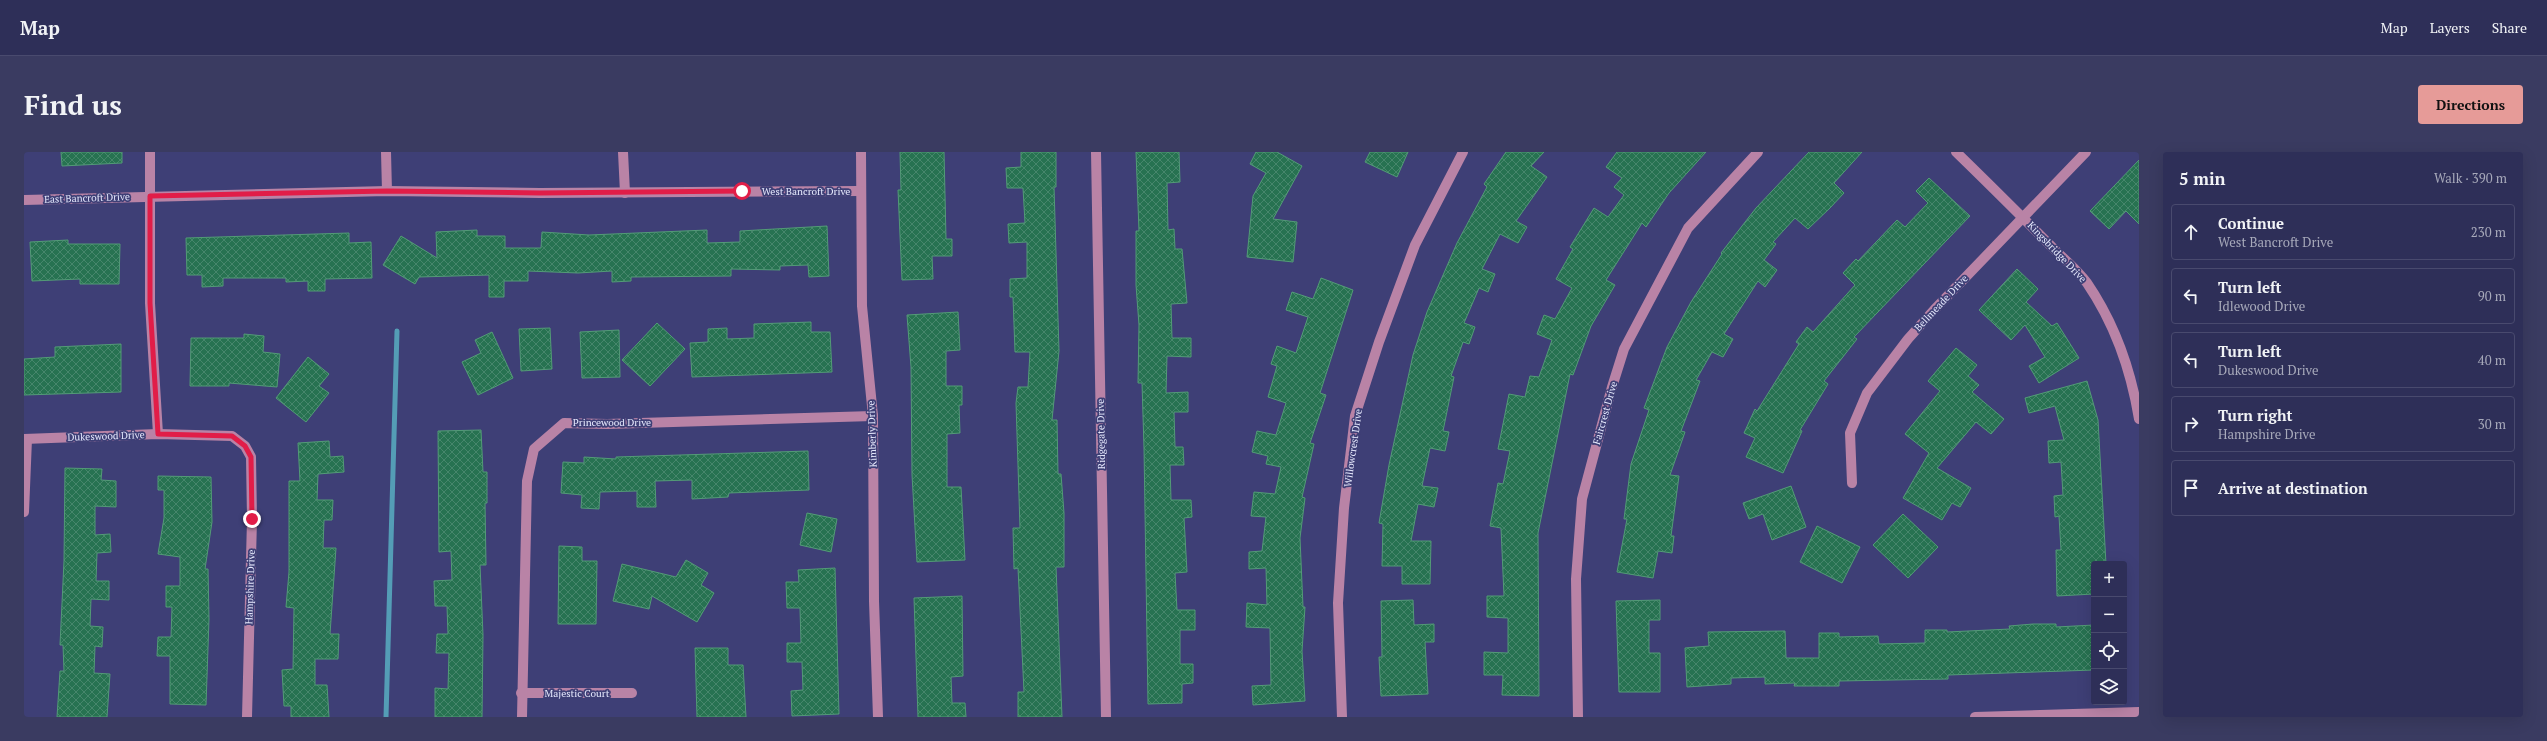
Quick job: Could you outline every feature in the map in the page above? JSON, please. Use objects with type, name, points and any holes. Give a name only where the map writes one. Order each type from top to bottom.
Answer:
[{"type":"street","points":[[150,152],[150,303],[158,434]]},
{"type":"street","points":[[386,152],[387,191]]},
{"type":"street","points":[[623,152],[625,193]]},
{"type":"street","name":"Kimberly Drive","points":[[861,152],[862,306],[873,416],[874,601],[878,717]]},
{"type":"street","name":"Ridgegate Drive","points":[[1096,152],[1106,717]]},
{"type":"street","name":"Willowcrest Drive","points":[[1342,717],[1338,603],[1344,508],[1355,416],[1379,342],[1415,245],[1463,152]]},
{"type":"street","name":"Faircrest Drive","points":[[1578,717],[1576,579],[1582,499],[1612,387],[1624,349],[1688,228],[1758,152]]},
{"type":"street","name":"Kingsbridge Drive","points":[[1956,152],[2023,216],[2086,282],[2108,318],[2134,387],[2139,419]]},
{"type":"street","name":"Bellmeade Drive","points":[[1852,483],[1850,433],[1867,393],[1908,339],[2023,216],[2086,152]]},
{"type":"street","name":"West Bancroft Drive","points":[[150,196],[387,191],[625,193],[861,191]]},
{"type":"street","name":"East Bancroft Drive","points":[[24,200],[150,196]]},
{"type":"street","name":"Princewood Drive","points":[[522,717],[521,693],[527,480],[534,449],[564,422],[606,424],[873,416]]},
{"type":"street","name":"Dukeswood Drive","points":[[26,439],[158,434],[232,436],[245,446],[251,457]]},
{"type":"street","points":[[24,512],[26,439]]},
{"type":"street","name":"Hampshire Drive","points":[[247,717],[251,457]]},
{"type":"street","name":"Majestic Court","points":[[521,693],[632,694]]},
{"type":"street","points":[[1975,717],[2139,712]]},
{"type":"building","points":[[61,152],[122,152],[122,163],[62,166]]},
{"type":"building","points":[[900,152],[944,152],[946,239],[952,239],[952,256],[932,256],[933,279],[902,280],[898,190],[901,190]]},
{"type":"building","points":[[1021,152],[1056,152],[1056,187],[1054,187],[1059,351],[1052,420],[1057,420],[1058,474],[1061,474],[1064,513],[1064,567],[1056,567],[1062,717],[1018,717],[1018,692],[1024,692],[1018,568],[1014,569],[1013,528],[1020,528],[1016,403],[1018,387],[1028,387],[1030,352],[1015,352],[1013,297],[1010,297],[1010,279],[1027,278],[1027,242],[1009,243],[1008,224],[1025,223],[1023,188],[1007,188],[1006,168],[1021,167]]},
{"type":"building","points":[[1136,152],[1179,152],[1180,182],[1167,183],[1168,230],[1174,229],[1175,249],[1182,249],[1187,303],[1171,304],[1172,338],[1191,338],[1191,357],[1167,356],[1166,393],[1188,392],[1188,412],[1174,412],[1175,447],[1183,447],[1184,465],[1170,465],[1171,500],[1191,500],[1192,517],[1184,518],[1187,572],[1175,573],[1177,610],[1195,610],[1195,630],[1180,630],[1180,664],[1193,664],[1193,683],[1182,684],[1182,703],[1148,704],[1142,383],[1138,383],[1139,325],[1136,285],[1136,231],[1139,231]]},
{"type":"building","points":[[1256,152],[1277,152],[1302,166],[1273,219],[1297,222],[1293,262],[1247,257],[1253,196],[1266,173],[1250,164]]},
{"type":"building","points":[[1370,152],[1408,152],[1397,177],[1365,162]]},
{"type":"building","points":[[1506,152],[1544,152],[1531,166],[1547,177],[1516,221],[1527,227],[1518,243],[1500,234],[1482,269],[1495,274],[1488,292],[1479,288],[1464,323],[1475,327],[1469,344],[1463,342],[1451,376],[1454,377],[1443,431],[1449,432],[1445,451],[1430,448],[1422,486],[1438,488],[1434,507],[1418,504],[1411,541],[1431,541],[1430,584],[1402,584],[1402,566],[1382,566],[1383,524],[1379,523],[1389,465],[1413,355],[1427,312],[1457,243],[1487,187],[1484,184]]},
{"type":"building","points":[[1617,152],[1706,152],[1669,193],[1646,227],[1642,223],[1606,280],[1615,285],[1591,326],[1573,375],[1570,374],[1538,533],[1539,696],[1502,695],[1503,675],[1484,675],[1484,652],[1508,653],[1508,618],[1487,617],[1487,596],[1504,596],[1501,528],[1490,526],[1498,483],[1503,484],[1510,451],[1498,449],[1509,394],[1525,397],[1530,376],[1539,377],[1552,340],[1537,334],[1544,315],[1555,319],[1572,288],[1556,279],[1573,249],[1570,247],[1594,208],[1608,217],[1624,195],[1614,187],[1622,178],[1606,167]]},
{"type":"building","points":[[1809,152],[1862,152],[1834,183],[1844,193],[1830,208],[1808,229],[1795,218],[1773,242],[1776,244],[1764,260],[1777,270],[1765,287],[1758,281],[1724,334],[1733,339],[1723,357],[1712,352],[1696,380],[1700,381],[1681,431],[1685,432],[1670,475],[1679,476],[1671,536],[1674,536],[1672,553],[1658,551],[1653,578],[1617,572],[1627,519],[1624,519],[1631,464],[1649,410],[1644,408],[1667,347],[1691,302],[1722,254],[1721,253],[1756,208]]},
{"type":"building","points":[[2139,160],[2139,224],[2126,211],[2109,229],[2090,211]]},
{"type":"building","points":[[1929,178],[1970,216],[1854,337],[1857,339],[1824,381],[1828,384],[1800,430],[1802,431],[1783,473],[1746,457],[1755,438],[1744,433],[1755,409],[1757,411],[1799,344],[1796,342],[1807,327],[1813,332],[1855,285],[1843,273],[1856,259],[1858,261],[1897,220],[1905,227],[1928,203],[1916,191]]},
{"type":"building","points":[[827,226],[829,276],[809,277],[808,265],[780,266],[780,270],[731,269],[731,276],[631,277],[631,281],[612,282],[612,271],[578,273],[528,271],[528,281],[504,281],[504,297],[489,297],[489,275],[419,277],[415,284],[383,265],[401,236],[437,258],[436,232],[477,230],[477,236],[505,236],[505,248],[541,248],[542,232],[589,235],[707,230],[707,243],[740,242],[740,231]]},
{"type":"building","points":[[349,233],[349,243],[371,242],[372,278],[325,279],[325,291],[308,291],[308,281],[286,282],[286,278],[223,278],[223,286],[202,287],[202,275],[187,275],[186,238]]},
{"type":"building","points":[[68,240],[68,244],[120,244],[119,284],[80,284],[80,279],[32,281],[30,242]]},
{"type":"building","points":[[2017,269],[2038,289],[2026,302],[2052,326],[2057,323],[2079,358],[2039,383],[2029,366],[2045,357],[2025,325],[2011,340],[1979,310]]},
{"type":"building","points":[[1321,278],[1353,290],[1320,393],[1326,395],[1310,443],[1314,444],[1302,497],[1305,498],[1300,538],[1303,607],[1305,607],[1302,651],[1305,701],[1253,705],[1252,686],[1271,685],[1270,628],[1246,627],[1247,603],[1267,605],[1266,568],[1249,569],[1249,552],[1262,551],[1266,517],[1251,516],[1254,492],[1275,494],[1281,467],[1266,464],[1268,456],[1252,452],[1257,431],[1276,435],[1286,403],[1268,397],[1277,366],[1271,364],[1277,346],[1296,353],[1308,317],[1286,310],[1292,292],[1313,299]]},
{"type":"building","points":[[958,312],[960,350],[946,351],[946,386],[962,386],[962,405],[959,405],[960,433],[947,434],[947,487],[961,487],[965,560],[917,562],[912,475],[911,367],[907,315]]},
{"type":"building","points":[[811,322],[811,332],[830,332],[832,372],[692,377],[690,343],[708,342],[708,329],[727,328],[727,339],[754,338],[754,324]]},
{"type":"building","points":[[657,323],[685,349],[650,386],[622,360]]},
{"type":"building","points":[[550,328],[552,369],[521,371],[519,329]]},
{"type":"building","points":[[619,330],[620,377],[582,378],[580,332]]},
{"type":"building","points":[[492,332],[513,378],[478,395],[462,362],[481,353],[475,340]]},
{"type":"building","points":[[244,334],[264,336],[263,352],[280,354],[277,387],[229,383],[229,386],[190,386],[191,338],[244,338]]},
{"type":"building","points":[[121,344],[121,392],[24,395],[24,359],[55,357],[55,347]]},
{"type":"building","points":[[1956,348],[1977,365],[1968,376],[1979,385],[1972,392],[2004,419],[1991,434],[1976,422],[1937,468],[1971,488],[1960,507],[1952,503],[1942,520],[1903,498],[1929,453],[1905,434],[1940,391],[1928,381]]},
{"type":"building","points":[[308,357],[329,374],[319,386],[329,393],[306,422],[276,398]]},
{"type":"building","points":[[2087,381],[2098,420],[2106,561],[2091,561],[2091,594],[2057,596],[2056,550],[2061,550],[2059,516],[2055,517],[2054,496],[2063,495],[2061,462],[2049,463],[2048,441],[2064,440],[2055,406],[2029,413],[2025,398]]},
{"type":"building","points":[[481,430],[483,472],[487,472],[487,503],[485,503],[486,565],[480,565],[483,635],[482,717],[435,717],[435,688],[448,689],[449,653],[436,653],[437,634],[448,634],[447,606],[435,606],[434,581],[452,580],[451,551],[439,552],[438,431]]},
{"type":"building","points":[[329,441],[330,457],[343,456],[344,472],[318,474],[317,500],[333,500],[332,520],[324,520],[323,548],[336,548],[330,634],[339,634],[338,659],[315,659],[315,685],[327,685],[329,717],[291,717],[291,706],[284,706],[282,670],[293,669],[294,608],[286,607],[289,572],[289,481],[300,481],[298,443]]},
{"type":"building","points":[[808,451],[809,490],[729,493],[728,497],[692,499],[692,480],[655,481],[656,507],[637,507],[637,491],[600,492],[599,509],[581,508],[582,495],[561,493],[563,462],[584,463],[584,457],[616,459],[616,457]]},
{"type":"building","points":[[65,468],[102,469],[101,480],[116,481],[116,507],[95,506],[95,535],[110,534],[111,552],[97,553],[96,581],[109,581],[109,600],[91,599],[90,626],[103,627],[102,647],[95,646],[94,673],[110,674],[107,717],[57,717],[60,671],[64,671],[63,645],[60,645],[64,561]]},
{"type":"building","points":[[158,476],[211,477],[212,522],[205,569],[208,569],[209,619],[206,705],[170,704],[170,656],[157,656],[158,637],[171,637],[172,607],[166,607],[166,586],[180,586],[180,557],[158,554],[164,518],[164,490],[158,490]]},
{"type":"building","points":[[1791,486],[1806,527],[1772,540],[1763,514],[1749,519],[1743,503]]},
{"type":"building","points":[[807,513],[837,519],[831,552],[800,545]]},
{"type":"building","points":[[1903,514],[1938,547],[1908,578],[1873,545]]},
{"type":"building","points":[[1817,526],[1860,547],[1842,583],[1800,562]]},
{"type":"building","points":[[559,546],[582,547],[582,561],[597,561],[596,624],[558,624]]},
{"type":"building","points":[[686,560],[708,573],[701,585],[714,593],[697,622],[652,596],[649,609],[613,601],[622,564],[676,577]]},
{"type":"building","points":[[835,568],[839,714],[792,716],[791,691],[803,690],[802,662],[787,662],[787,643],[801,643],[800,608],[787,608],[786,582],[799,582],[798,570]]},
{"type":"building","points":[[962,596],[963,676],[951,677],[952,703],[965,703],[966,717],[918,717],[914,598]]},
{"type":"building","points":[[1413,600],[1414,625],[1434,624],[1434,642],[1425,642],[1428,694],[1381,696],[1379,657],[1382,657],[1381,601]]},
{"type":"building","points":[[1660,600],[1660,620],[1649,620],[1649,653],[1660,653],[1660,692],[1619,692],[1616,601]]},
{"type":"building","points":[[2033,624],[2056,624],[2056,627],[2091,625],[2091,670],[1948,675],[1948,679],[1839,681],[1839,686],[1794,686],[1795,683],[1765,684],[1765,677],[1731,678],[1731,684],[1687,687],[1685,648],[1709,646],[1708,632],[1785,631],[1786,658],[1819,658],[1819,633],[1839,633],[1839,637],[1878,636],[1879,644],[1925,643],[1925,630],[1947,630],[1947,632],[2010,629],[2009,626]]},
{"type":"building","points":[[695,648],[728,648],[728,665],[743,665],[746,717],[697,717]]},
{"type":"waterway","points":[[386,717],[397,331]]},
{"type":"route","points":[[252,519],[251,457],[245,446],[232,436],[158,434],[150,303],[150,196],[387,191],[625,193],[742,191]]}]
